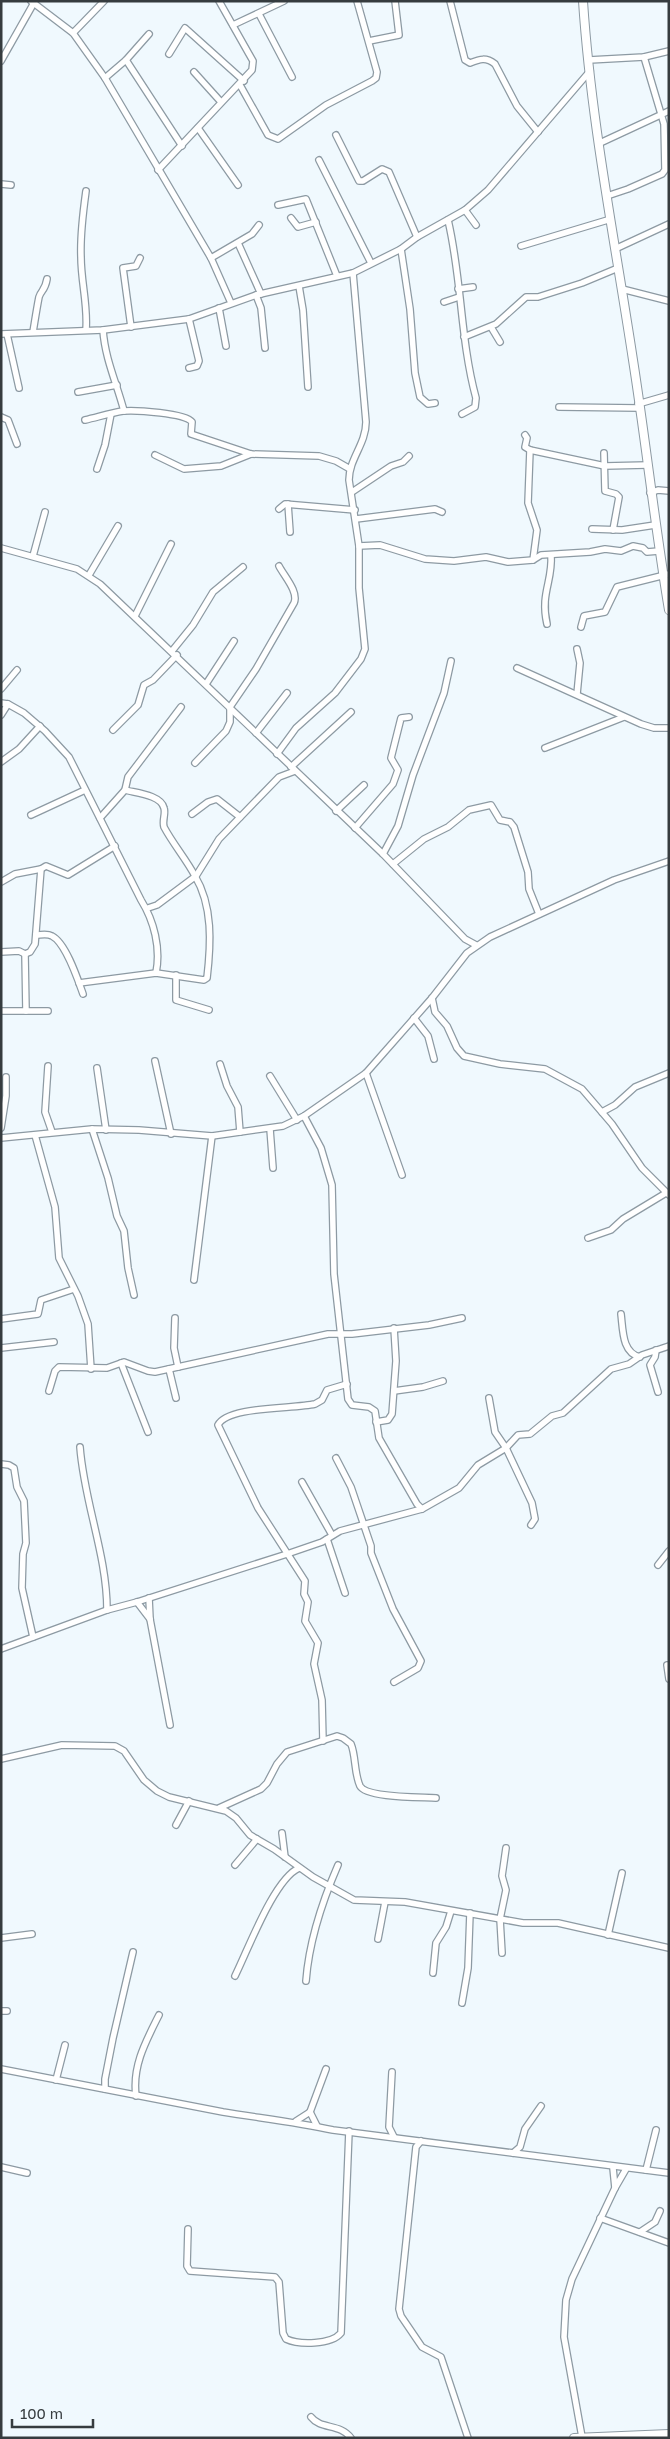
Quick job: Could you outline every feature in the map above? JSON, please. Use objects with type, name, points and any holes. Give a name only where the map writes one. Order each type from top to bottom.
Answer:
[{"type":"street","points":[[74,33],[104,1]]},
{"type":"street","points":[[158,170],[221,102],[242,83],[252,70],[253,61],[220,1]]},
{"type":"street","points":[[169,54],[183,29],[187,28],[242,83],[268,135],[278,139],[326,105],[376,78],[377,72],[357,1]]},
{"type":"street","points":[[369,41],[399,35],[395,1]]},
{"type":"street","points":[[450,1],[465,60],[470,62],[489,59],[495,64],[518,106],[538,132]]},
{"type":"street","points":[[583,1],[590,71],[607,196],[639,406],[650,494],[659,551],[666,575],[669,610]]},
{"type":"street","points":[[1,62],[34,2],[74,33],[105,78],[211,258],[231,303]]},
{"type":"street","points":[[233,25],[282,2]]},
{"type":"street","points":[[259,14],[292,77]]},
{"type":"street","points":[[105,78],[126,60],[149,34]]},
{"type":"street","points":[[589,60],[644,57],[669,51]]},
{"type":"street","points":[[607,196],[628,189],[663,173],[665,142],[661,115],[644,57]]},
{"type":"street","points":[[126,60],[182,146]]},
{"type":"street","points":[[19,388],[4,334],[103,330],[189,319],[231,303],[259,295],[353,273],[401,249],[418,236],[465,210],[488,190],[590,71]]},
{"type":"street","points":[[194,72],[221,102]]},
{"type":"street","points":[[600,143],[669,110]]},
{"type":"street","points":[[198,128],[238,185]]},
{"type":"street","points":[[336,135],[359,180],[363,181],[382,169],[389,172],[418,236]]},
{"type":"street","points":[[318,160],[371,263]]},
{"type":"street","points":[[1,184],[11,185]]},
{"type":"street","points":[[86,191],[81,224],[81,258],[86,300],[86,330]]},
{"type":"street","points":[[278,205],[306,199],[337,276]]},
{"type":"street","points":[[465,210],[476,225]]},
{"type":"street","points":[[291,218],[298,227],[316,222]]},
{"type":"street","points":[[521,246],[611,219]]},
{"type":"street","points":[[448,220],[455,250],[464,337],[476,403],[471,411],[462,414]]},
{"type":"street","points":[[615,249],[669,224]]},
{"type":"street","points":[[211,258],[252,234],[259,225]]},
{"type":"street","points":[[238,243],[259,295],[265,348]]},
{"type":"street","points":[[401,249],[410,309],[414,373],[420,397],[428,404],[435,403]]},
{"type":"street","points":[[131,327],[123,268],[136,266],[140,258]]},
{"type":"street","points":[[464,337],[491,327],[501,321],[526,297],[538,296],[582,283],[618,268]]},
{"type":"street","points":[[277,754],[296,728],[335,693],[364,654],[366,645],[359,588],[359,546],[349,480],[350,469],[364,440],[366,422],[353,273]]},
{"type":"street","points":[[33,332],[36,308],[39,297],[46,287],[47,279]]},
{"type":"street","points":[[299,286],[304,310],[308,387]]},
{"type":"street","points":[[458,288],[473,287]]},
{"type":"street","points":[[622,289],[669,301]]},
{"type":"street","points":[[444,302],[459,297]]},
{"type":"street","points":[[219,308],[226,346]]},
{"type":"street","points":[[189,319],[199,361],[197,366],[189,368]]},
{"type":"street","points":[[491,327],[500,342]]},
{"type":"street","points":[[103,330],[108,363],[118,385],[124,411]]},
{"type":"street","points":[[78,392],[118,385]]},
{"type":"street","points":[[559,407],[639,406],[669,395]]},
{"type":"street","points":[[85,420],[124,411],[155,412],[188,418],[192,422],[191,434],[251,454],[318,456],[336,461],[350,469]]},
{"type":"street","points":[[97,469],[105,445],[111,414]]},
{"type":"street","points":[[1,417],[8,420],[17,444]]},
{"type":"street","points":[[525,435],[527,438],[526,447],[530,450],[605,466],[647,465]]},
{"type":"street","points":[[359,546],[380,545],[425,559],[454,562],[486,557],[508,562],[533,560],[538,554],[537,530],[528,503],[530,450]]},
{"type":"street","points":[[604,453],[605,492],[616,494],[618,497],[613,530]]},
{"type":"street","points":[[155,454],[184,469],[222,466],[251,454]]},
{"type":"street","points":[[352,492],[391,466],[403,462],[410,456]]},
{"type":"street","points":[[650,494],[658,490],[669,491]]},
{"type":"street","points":[[279,509],[288,504],[354,510]]},
{"type":"street","points":[[288,504],[290,532]]},
{"type":"street","points":[[356,519],[435,509],[442,512]]},
{"type":"street","points":[[33,556],[46,512]]},
{"type":"street","points":[[592,529],[613,530],[655,525]]},
{"type":"street","points":[[89,575],[118,526]]},
{"type":"street","points":[[136,616],[171,544]]},
{"type":"street","points":[[538,554],[551,555],[605,549],[621,551],[638,546],[647,552],[659,551]]},
{"type":"street","points":[[1,548],[77,569],[89,575],[175,653],[284,761],[383,854],[465,938],[476,945]]},
{"type":"street","points":[[547,624],[544,602],[551,570],[551,555]]},
{"type":"street","points":[[194,763],[226,731],[230,722],[230,707],[256,669],[296,600],[293,590],[279,566]]},
{"type":"street","points":[[112,730],[138,705],[144,685],[154,680],[175,653],[213,592],[243,567]]},
{"type":"street","points":[[581,627],[584,616],[605,612],[617,587],[666,575]]},
{"type":"street","points":[[206,684],[234,641]]},
{"type":"street","points":[[576,650],[580,663],[577,694]]},
{"type":"street","points":[[383,854],[398,826],[413,775],[444,693],[451,661]]},
{"type":"street","points":[[516,668],[649,727],[669,728]]},
{"type":"street","points":[[1,689],[17,670]]},
{"type":"street","points":[[256,733],[287,693]]},
{"type":"street","points":[[1,703],[17,708],[40,726],[69,757],[141,900],[148,908],[159,954],[156,973]]},
{"type":"street","points":[[1,715],[8,704]]},
{"type":"street","points":[[100,818],[125,790],[128,777],[180,707]]},
{"type":"street","points":[[148,908],[157,905],[196,876],[214,845],[240,817],[279,777],[293,769],[351,712]]},
{"type":"street","points":[[354,828],[393,784],[398,770],[391,758],[401,718],[409,717]]},
{"type":"street","points":[[545,748],[624,717]]},
{"type":"street","points":[[1,762],[19,749],[40,726]]},
{"type":"street","points":[[279,777],[284,761]]},
{"type":"street","points":[[336,811],[364,785]]},
{"type":"street","points":[[31,815],[85,790]]},
{"type":"street","points":[[79,983],[156,973],[204,980],[207,978],[210,949],[208,913],[196,876],[164,827],[162,821],[165,809],[162,803],[145,795],[125,790]]},
{"type":"street","points":[[192,814],[208,802],[217,799],[240,817]]},
{"type":"street","points":[[393,864],[424,839],[448,827],[469,810],[491,805],[500,820],[510,822],[514,827],[528,872],[529,889],[539,914]]},
{"type":"street","points":[[1,882],[15,874],[41,869],[46,866],[68,875],[115,846]]},
{"type":"street","points":[[1,1138],[52,1132],[92,1130],[212,1136],[270,1129],[297,1120],[366,1073],[432,998],[467,953],[476,945],[614,880],[669,861]]},
{"type":"street","points":[[26,954],[34,948],[41,869]]},
{"type":"street","points":[[36,935],[52,935],[59,942],[79,983],[82,994]]},
{"type":"street","points":[[465,938],[467,953]]},
{"type":"street","points":[[1,952],[19,950],[26,954]]},
{"type":"street","points":[[26,954],[26,1011]]},
{"type":"street","points":[[176,975],[175,998],[178,1002],[209,1010]]},
{"type":"street","points":[[432,998],[435,1012],[447,1026],[460,1053],[464,1056],[551,1072],[582,1090],[602,1112],[642,1168],[668,1194],[624,1219],[611,1230],[588,1238]]},
{"type":"street","points":[[423,1008],[435,1012]]},
{"type":"street","points":[[1,1011],[48,1011]]},
{"type":"street","points":[[414,1018],[428,1036],[434,1058]]},
{"type":"street","points":[[155,1061],[171,1134]]},
{"type":"street","points":[[220,1064],[227,1086],[236,1100],[240,1132]]},
{"type":"street","points":[[48,1066],[45,1112],[52,1132]]},
{"type":"street","points":[[97,1068],[106,1130]]},
{"type":"street","points":[[366,1073],[402,1175]]},
{"type":"street","points":[[602,1112],[635,1087],[669,1073]]},
{"type":"street","points":[[270,1076],[297,1120]]},
{"type":"street","points":[[6,1077],[6,1096],[2,1126],[10,1137]]},
{"type":"street","points":[[304,1116],[321,1148],[332,1185],[334,1274],[350,1404],[373,1409],[379,1438],[419,1508]]},
{"type":"street","points":[[270,1129],[273,1168]]},
{"type":"street","points":[[92,1130],[124,1232],[127,1262],[134,1295]]},
{"type":"street","points":[[35,1135],[56,1207],[59,1258],[88,1324],[90,1369]]},
{"type":"street","points":[[194,1280],[212,1136]]},
{"type":"street","points":[[1,1319],[38,1314],[40,1300],[74,1289]]},
{"type":"street","points":[[621,1314],[628,1351],[640,1357]]},
{"type":"street","points":[[175,1318],[174,1348],[178,1367]]},
{"type":"street","points":[[49,1391],[55,1371],[59,1366],[90,1369],[113,1367],[127,1362],[148,1371],[169,1369],[340,1333],[352,1334],[429,1325],[462,1318]]},
{"type":"street","points":[[376,1422],[391,1418],[396,1361],[394,1328]]},
{"type":"street","points":[[1,1348],[54,1342]]},
{"type":"street","points":[[1,1649],[107,1610],[287,1554],[329,1537],[419,1508],[459,1488],[478,1465],[506,1448],[518,1435],[530,1434],[551,1417],[563,1413],[611,1369],[630,1364],[640,1357],[669,1346]]},
{"type":"street","points":[[656,1350],[650,1365],[658,1392]]},
{"type":"street","points":[[121,1363],[148,1432]]},
{"type":"street","points":[[169,1369],[176,1398]]},
{"type":"street","points":[[394,1391],[443,1382]]},
{"type":"street","points":[[323,1741],[322,1700],[314,1664],[318,1643],[305,1621],[308,1602],[304,1594],[305,1581],[252,1497],[232,1451],[219,1430],[218,1424],[221,1420],[240,1412],[315,1404],[322,1400],[326,1391],[347,1384]]},
{"type":"street","points":[[489,1398],[495,1432],[506,1448],[532,1503],[535,1518],[531,1525]]},
{"type":"street","points":[[80,1447],[86,1491],[102,1559],[107,1610]]},
{"type":"street","points":[[336,1458],[351,1487],[371,1546],[371,1554],[394,1609],[420,1661],[418,1668],[394,1682]]},
{"type":"street","points":[[1,1464],[9,1464],[14,1468],[17,1487],[24,1501],[26,1542],[23,1554],[22,1588],[33,1637]]},
{"type":"street","points":[[302,1482],[329,1537],[345,1593]]},
{"type":"street","points":[[658,1565],[669,1551]]},
{"type":"street","points":[[149,1598],[150,1619],[170,1725]]},
{"type":"street","points":[[137,1602],[150,1619]]},
{"type":"street","points":[[667,1665],[669,1679]]},
{"type":"street","points":[[1,1760],[62,1745],[115,1746],[124,1751],[149,1785],[164,1795],[226,1808],[265,1786],[277,1764],[288,1752],[333,1737],[340,1737],[351,1744],[359,1784],[364,1789],[382,1795],[436,1798]]},
{"type":"street","points":[[176,1825],[189,1801]]},
{"type":"street","points":[[226,1808],[257,1839],[298,1868],[354,1900],[405,1902],[523,1923],[558,1923],[669,1948]]},
{"type":"street","points":[[282,1833],[285,1857]]},
{"type":"street","points":[[235,1865],[257,1839]]},
{"type":"street","points":[[502,1953],[500,1919],[506,1890],[502,1879],[506,1848]]},
{"type":"street","points":[[235,1976],[278,1889],[289,1872],[290,1862]]},
{"type":"street","points":[[306,1981],[308,1962],[319,1914],[338,1865]]},
{"type":"street","points":[[289,1872],[298,1868]]},
{"type":"street","points":[[608,1935],[622,1873]]},
{"type":"street","points":[[378,1938],[385,1902]]},
{"type":"street","points":[[432,1973],[436,1942],[446,1927],[451,1911]]},
{"type":"street","points":[[462,2003],[468,1968],[470,1913]]},
{"type":"street","points":[[1,1938],[32,1934]]},
{"type":"street","points":[[105,2089],[105,2079],[133,1952]]},
{"type":"street","points":[[136,2096],[134,2086],[138,2058],[159,2016]]},
{"type":"street","points":[[56,2080],[66,2044]]},
{"type":"street","points":[[1,2069],[250,2116],[296,2121],[381,2136],[524,2155],[565,2158],[613,2168],[669,2173]]},
{"type":"street","points":[[296,2121],[310,2112],[326,2069]]},
{"type":"street","points":[[392,2072],[389,2127],[394,2137]]},
{"type":"street","points":[[96,2087],[105,2079]]},
{"type":"street","points":[[128,2094],[134,2086]]},
{"type":"street","points":[[513,2153],[520,2147],[525,2129],[541,2106]]},
{"type":"street","points":[[310,2112],[317,2126]]},
{"type":"street","points":[[381,2136],[389,2127]]},
{"type":"street","points":[[646,2170],[656,2130]]},
{"type":"street","points":[[188,2229],[187,2266],[190,2271],[275,2277],[279,2282],[284,2337],[286,2339],[309,2343],[336,2338],[341,2333],[349,2131]]},
{"type":"street","points":[[412,2140],[416,2146]]},
{"type":"street","points":[[421,2141],[416,2146],[399,2309],[400,2316],[422,2347],[441,2357],[470,2437]]},
{"type":"street","points":[[520,2147],[524,2155]]},
{"type":"street","points":[[1,2167],[27,2172]]},
{"type":"street","points":[[613,2168],[615,2188]]},
{"type":"street","points":[[582,2437],[564,2338],[565,2312],[572,2279],[600,2218],[626,2169]]},
{"type":"street","points":[[640,2232],[655,2222],[660,2212]]},
{"type":"street","points":[[600,2218],[669,2243]]},
{"type":"street","points":[[311,2417],[320,2424],[342,2429],[351,2438]]},
{"type":"street","points":[[574,2438],[669,2434]]}]
